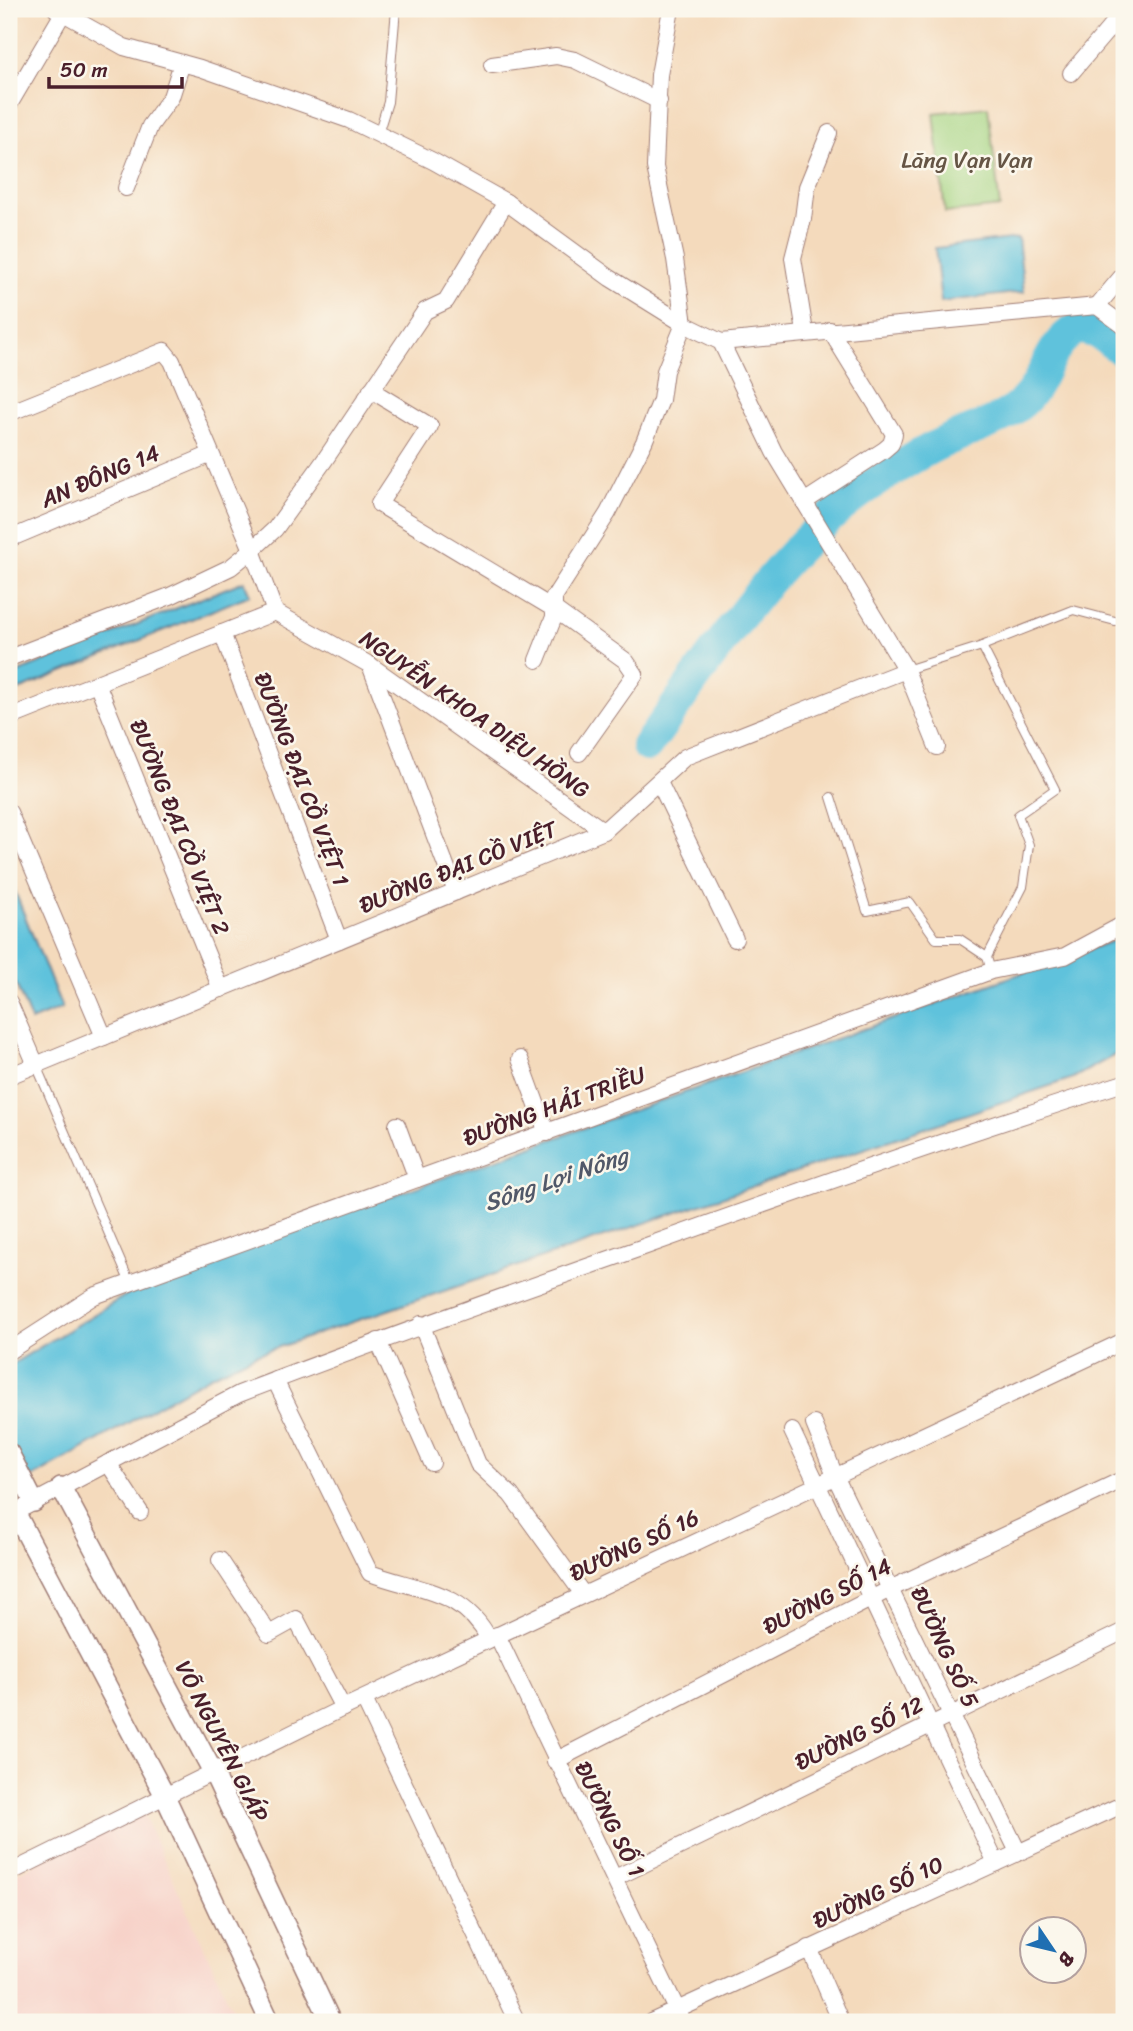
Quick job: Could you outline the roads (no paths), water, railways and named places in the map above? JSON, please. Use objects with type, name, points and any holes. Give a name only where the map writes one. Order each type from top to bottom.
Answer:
[{"type":"street","points":[[537,660],[554,617],[554,597],[608,513],[644,442],[661,400],[664,371],[684,324],[675,259],[655,167],[659,101],[671,9]]},
{"type":"street","points":[[9,105],[60,11],[124,47],[182,63],[349,120],[378,134],[506,202],[610,278],[684,324],[721,342],[1097,306],[1124,326]]},
{"type":"street","points":[[1071,73],[1124,11]]},
{"type":"street","points":[[492,65],[556,55],[575,60],[659,101]]},
{"type":"street","points":[[126,188],[150,126],[171,97],[182,63]]},
{"type":"street","points":[[805,332],[793,258],[807,187],[829,133]]},
{"type":"street","points":[[9,658],[170,596],[231,566],[275,529],[425,311],[446,301],[506,202]]},
{"type":"street","points":[[1097,306],[1124,274]]},
{"type":"street","points":[[807,508],[884,450],[891,444],[894,434],[830,330]]},
{"type":"street","points":[[721,342],[774,452],[906,670],[937,747]]},
{"type":"street","points":[[9,413],[164,351],[172,361],[209,455],[252,550],[275,612],[9,718]]},
{"type":"street","points":[[370,390],[430,426],[379,504],[554,609],[626,661],[635,674],[579,753]]},
{"type":"street","name":"AN ĐÔNG 14","points":[[9,539],[209,455]]},
{"type":"street","name":"NGUYỄN KHOA DIỆU HỒNG","points":[[275,612],[370,665],[604,831]]},
{"type":"street","name":"ĐƯỜNG ĐẠI CỒ VIỆT 1","points":[[222,634],[339,940]]},
{"type":"street","points":[[370,665],[456,892]]},
{"type":"street","name":"ĐƯỜNG ĐẠI CỒ VIỆT","points":[[9,1076],[604,831],[685,757],[906,670]]},
{"type":"street","name":"ĐƯỜNG ĐẠI CỒ VIỆT 2","points":[[97,683],[221,989]]},
{"type":"street","points":[[659,782],[736,939]]},
{"type":"street","points":[[9,812],[104,1037]]},
{"type":"street","name":"ĐƯỜNG HẢI TRIỀU","points":[[9,1351],[94,1296],[547,1133],[989,964],[1065,956],[1124,924]]},
{"type":"street","points":[[9,1002],[36,1065]]},
{"type":"street","points":[[520,1059],[547,1133]]},
{"type":"street","points":[[270,2022],[164,1794],[12,1514],[239,1394],[275,1380],[421,1324],[950,1138],[1124,1083]]},
{"type":"street","points":[[397,1125],[417,1179]]},
{"type":"street","points":[[421,1324],[478,1464],[511,1495],[583,1594]]},
{"type":"street","points":[[378,1341],[432,1463]]},
{"type":"street","name":"ĐƯỜNG SỐ 16","points":[[9,1873],[164,1794],[343,1708],[816,1483],[1124,1341]]},
{"type":"street","name":"ĐƯỜNG SỐ 1","points":[[275,1380],[370,1573],[435,1592],[462,1606],[478,1619],[493,1637],[615,1878],[680,2016]]},
{"type":"street","name":"ĐƯỜNG SỐ 5","points":[[814,1424],[835,1476],[892,1588],[1018,1852]]},
{"type":"street","name":"ĐƯỜNG SỐ 5","points":[[792,1431],[996,1863]]},
{"type":"street","points":[[9,1453],[34,1502]]},
{"type":"street","points":[[108,1463],[140,1511]]},
{"type":"street","name":"ĐƯỜNG SỐ 14","points":[[555,1761],[892,1588],[1124,1479]]},
{"type":"street","name":"VÕ NGUYÊN GIÁP","points":[[61,1487],[213,1772],[331,2022]]},
{"type":"street","points":[[220,1560],[269,1634],[296,1619],[343,1708]]},
{"type":"street","name":"ĐƯỜNG SỐ 12","points":[[615,1878],[1124,1631]]},
{"type":"street","points":[[364,1699],[517,2022]]},
{"type":"street","name":"ĐƯỜNG SỐ 10","points":[[651,2022],[680,2016],[809,1948],[1124,1804]]},
{"type":"street","points":[[809,1948],[841,2022]]},
{"type":"lane","points":[[378,134],[388,102],[396,9]]},
{"type":"lane","points":[[906,670],[982,646],[1073,610],[1115,621]]},
{"type":"lane","points":[[831,797],[867,911],[910,902],[936,939],[960,939],[989,964],[1023,887],[1029,845],[1018,815],[1055,789],[982,646]]},
{"type":"lane","points":[[36,1065],[130,1283]]},
{"type":"water","points":[[1018,238],[1024,292],[941,302],[935,248]]},
{"type":"water","points":[[244,581],[250,595],[9,694],[9,676]]},
{"type":"water","points":[[9,877],[62,1008],[31,1021],[9,967]]},
{"type":"water","name":"Sông Lợi Nông","points":[[1124,937],[1124,1050],[1073,1078],[255,1355],[210,1376],[9,1491],[9,1366],[146,1283]]},
{"type":"waterway","points":[[647,746],[748,607],[805,541],[836,512],[868,487],[916,456],[1014,410],[1037,384],[1059,344],[1078,328],[1098,333],[1124,352]]},
{"type":"park label","name":"Lăng Vạn Vạn","points":[[967,160]]}]
